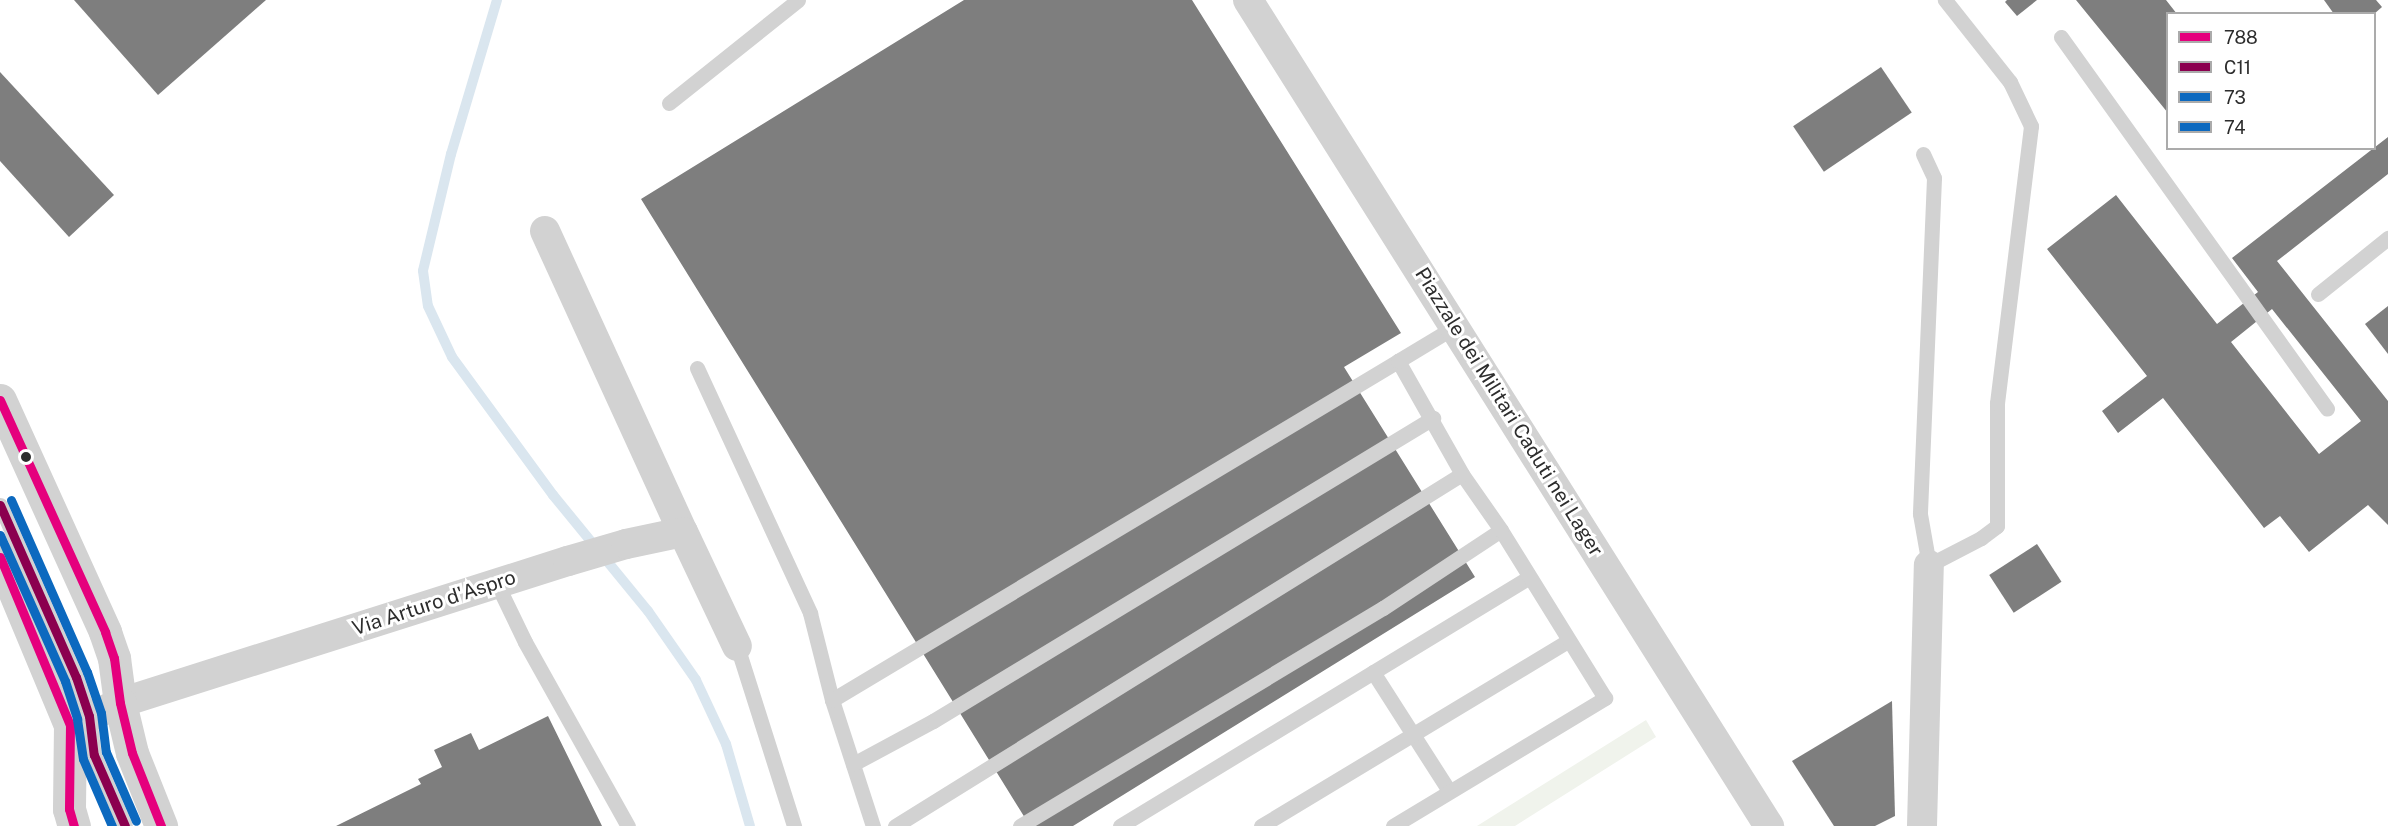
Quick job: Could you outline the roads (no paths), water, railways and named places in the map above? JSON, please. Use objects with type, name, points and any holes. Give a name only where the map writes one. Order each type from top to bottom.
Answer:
[{"type":"street","name":"Piazzale dei Militari Caduti nei Lager","points":[[1248,0],[1769,826]]},
{"type":"street","points":[[545,231],[737,646]]},
{"type":"street","points":[[0,400],[105,632],[114,658],[120,703],[132,753],[161,826]]},
{"type":"street","name":"Via Arturo d'Aspro","points":[[79,721],[120,703],[574,559],[626,544],[683,532]]},
{"type":"street","points":[[0,557],[79,721],[69,809],[74,826]]},
{"type":"street","points":[[1923,826],[1929,565]]},
{"type":"lane","points":[[669,103],[798,0]]},
{"type":"lane","points":[[1923,154],[1934,178],[1920,514],[1929,565],[1981,538],[1997,526],[1997,403],[2031,126],[2010,82],[1945,0]]},
{"type":"lane","points":[[2061,37],[2327,408]]},
{"type":"lane","points":[[2318,294],[2388,238]]},
{"type":"lane","points":[[832,700],[1456,327]]},
{"type":"lane","points":[[1393,826],[1605,698],[1501,530],[1462,474],[1433,418],[1398,361]]},
{"type":"lane","points":[[697,368],[810,613],[832,700],[873,826]]},
{"type":"lane","points":[[853,764],[953,710],[1433,418]]},
{"type":"lane","points":[[895,826],[1462,474]]},
{"type":"lane","points":[[0,505],[76,677],[79,721],[125,826]]},
{"type":"lane","points":[[1020,826],[1383,608],[1501,530]]},
{"type":"lane","points":[[1120,826],[1529,577]]},
{"type":"lane","points":[[497,584],[525,642],[628,826]]},
{"type":"lane","points":[[1261,826],[1568,641]]},
{"type":"lane","points":[[737,646],[794,826]]},
{"type":"lane","points":[[1373,672],[1449,791]]},
{"type":"waterway","points":[[497,0],[451,154],[423,271],[428,306],[452,357],[553,495],[648,611],[696,680],[726,744],[750,826]]}]
